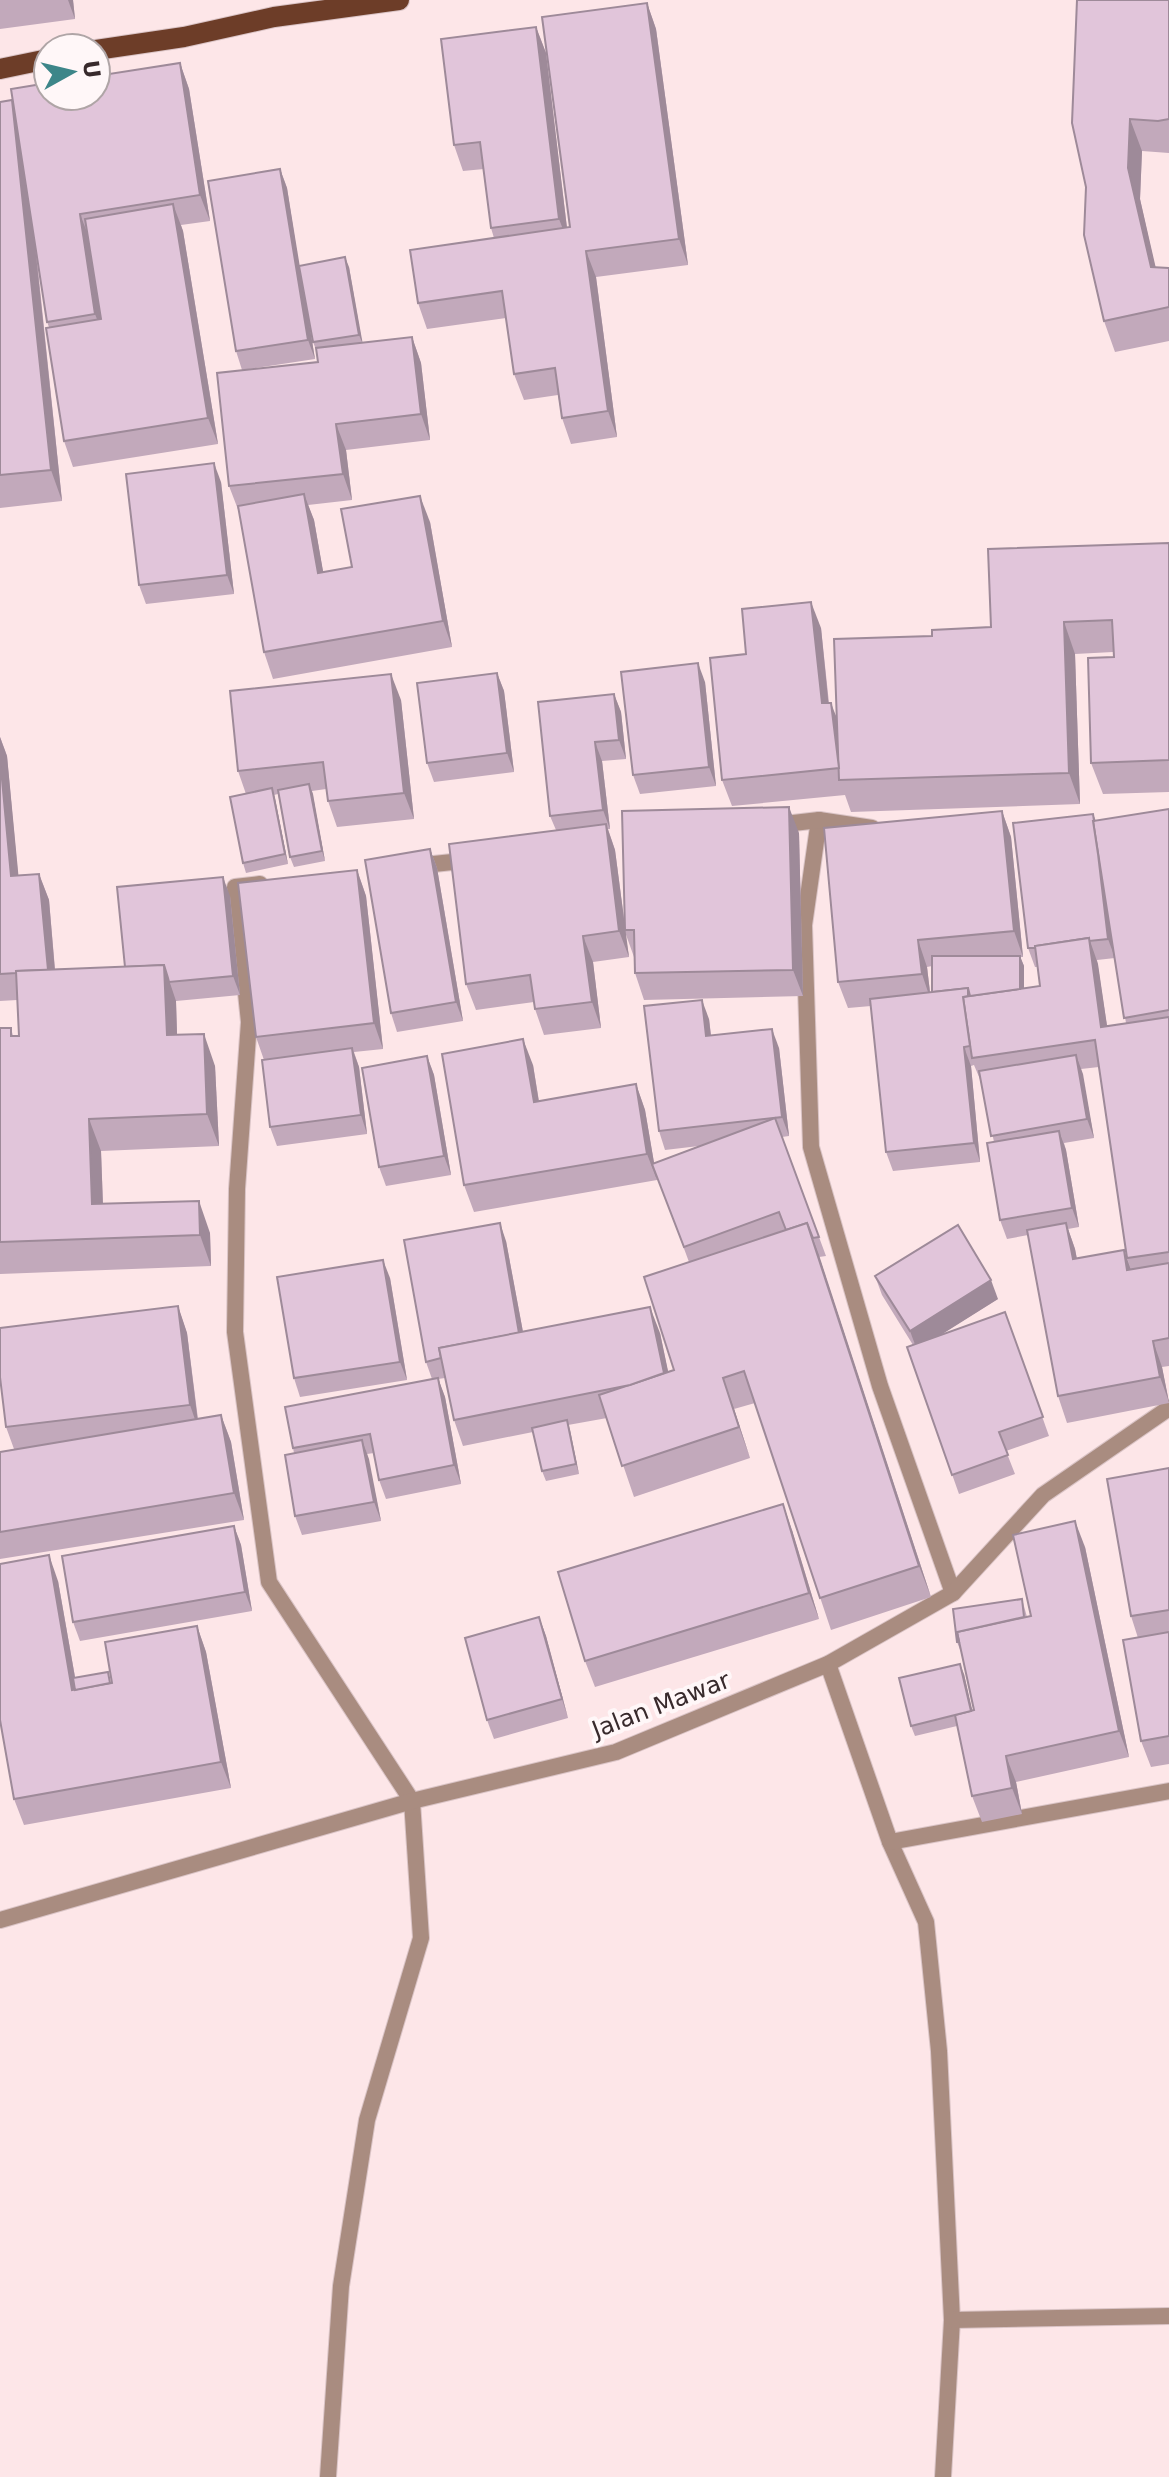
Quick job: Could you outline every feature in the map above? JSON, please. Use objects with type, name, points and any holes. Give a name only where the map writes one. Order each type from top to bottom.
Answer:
[{"type":"main road","points":[[112,48],[184,37],[274,17],[399,0]]},
{"type":"main road","points":[[0,69],[32,62]]},
{"type":"street","points":[[819,820],[804,925],[811,1147],[880,1386],[953,1593]]},
{"type":"street","points":[[755,828],[819,820],[887,830]]},
{"type":"street","points":[[393,869],[488,858]]},
{"type":"street","points":[[283,881],[235,887],[249,1022],[237,1189],[235,1332],[269,1582],[412,1801],[421,1938],[367,2120],[341,2286],[328,2477]]},
{"type":"street","name":"Jalan Mawar","points":[[0,1920],[412,1801],[616,1752],[828,1664],[953,1593],[1043,1495],[1169,1408]]},
{"type":"street","points":[[828,1664],[890,1842],[926,1922],[939,2051],[952,2320],[943,2477]]},
{"type":"street","points":[[890,1842],[1169,1791]]},
{"type":"street","points":[[952,2320],[1169,2316]]},
{"type":"building","points":[[1077,0],[1169,0],[1169,119],[1130,119],[1128,168],[1151,267],[1169,268],[1169,307],[1104,321],[1084,235],[1086,187],[1072,123]]},
{"type":"building","points":[[647,3],[679,239],[586,251],[608,411],[562,418],[555,368],[514,374],[502,291],[418,303],[410,250],[570,227],[542,17]]},
{"type":"building","points":[[536,27],[559,219],[491,228],[480,142],[454,145],[441,39]]},
{"type":"building","points":[[180,63],[200,195],[80,214],[95,314],[47,322],[11,89],[32,86],[32,112],[112,112],[112,74]]},
{"type":"building","points":[[12,100],[51,470],[0,475],[0,102]]},
{"type":"building","points":[[280,169],[308,340],[236,351],[208,181]]},
{"type":"building","points":[[173,204],[208,418],[64,441],[46,328],[101,319],[85,219]]},
{"type":"building","points":[[345,257],[359,335],[313,342],[299,266]]},
{"type":"building","points":[[412,337],[421,414],[336,424],[343,474],[229,486],[217,373],[318,362],[316,348]]},
{"type":"building","points":[[214,463],[227,575],[139,585],[126,474]]},
{"type":"building","points":[[304,494],[318,573],[352,567],[341,509],[420,496],[443,621],[264,652],[238,506]]},
{"type":"building","points":[[1169,543],[1169,760],[1091,763],[1088,658],[1114,657],[1112,620],[1064,622],[1069,773],[839,780],[834,639],[932,636],[932,630],[991,627],[988,549]]},
{"type":"building","points":[[811,602],[822,703],[831,703],[839,768],[722,780],[710,658],[746,654],[742,609]]},
{"type":"building","points":[[698,663],[709,767],[633,775],[621,672]]},
{"type":"building","points":[[497,673],[507,753],[427,763],[417,683]]},
{"type":"building","points":[[391,674],[404,793],[328,801],[323,762],[238,771],[230,691]]},
{"type":"building","points":[[614,694],[619,740],[595,742],[603,810],[550,816],[538,702]]},
{"type":"building","points":[[0,758],[11,876],[39,874],[48,970],[0,974]]},
{"type":"building","points":[[309,784],[322,851],[290,857],[278,790]]},
{"type":"building","points":[[272,788],[285,854],[243,863],[230,797]]},
{"type":"building","points":[[789,807],[793,970],[635,973],[634,930],[625,930],[622,811]]},
{"type":"building","points":[[1169,809],[1169,1010],[1124,1018],[1093,821]]},
{"type":"building","points":[[1002,811],[1014,931],[918,940],[922,974],[838,982],[824,828]]},
{"type":"building","points":[[1093,814],[1108,939],[1089,941],[1089,938],[1028,948],[1013,823]]},
{"type":"building","points":[[606,824],[619,931],[583,936],[592,1002],[535,1009],[530,975],[466,984],[449,844]]},
{"type":"building","points":[[430,849],[456,1002],[391,1013],[365,860]]},
{"type":"building","points":[[357,870],[374,1023],[256,1037],[238,883]]},
{"type":"building","points":[[223,877],[233,976],[169,982],[164,965],[125,967],[117,887]]},
{"type":"building","points":[[1089,938],[1101,1027],[1169,1017],[1169,1252],[1127,1258],[1095,1040],[972,1058],[963,997],[1040,986],[1035,946]]},
{"type":"building","points":[[932,956],[1020,956],[1020,989],[970,996],[968,988],[932,992]]},
{"type":"building","points":[[164,965],[167,1035],[204,1034],[207,1114],[89,1119],[92,1204],[199,1201],[200,1235],[0,1242],[0,1028],[11,1028],[11,1036],[19,1036],[16,971]]},
{"type":"building","points":[[968,988],[968,996],[963,997],[970,1046],[964,1047],[974,1143],[886,1152],[870,999]]},
{"type":"building","points":[[702,1000],[706,1036],[772,1029],[782,1117],[659,1131],[644,1006]]},
{"type":"building","points":[[523,1039],[534,1102],[636,1084],[647,1154],[464,1185],[442,1054]]},
{"type":"building","points":[[352,1048],[361,1115],[270,1127],[262,1060]]},
{"type":"building","points":[[1076,1055],[1087,1119],[991,1136],[979,1071]]},
{"type":"building","points":[[427,1056],[444,1156],[379,1167],[362,1068]]},
{"type":"building","points":[[775,1118],[819,1237],[813,1238],[807,1223],[786,1230],[779,1212],[684,1247],[652,1164]]},
{"type":"building","points":[[1059,1131],[1072,1208],[1000,1220],[987,1143]]},
{"type":"building","points":[[500,1223],[519,1333],[439,1348],[441,1358],[426,1362],[404,1240]]},
{"type":"building","points":[[807,1223],[919,1566],[820,1598],[744,1371],[723,1378],[739,1427],[622,1466],[599,1395],[674,1370],[644,1277]]},
{"type":"building","points":[[1066,1223],[1073,1259],[1124,1250],[1127,1270],[1169,1263],[1169,1338],[1153,1341],[1160,1377],[1058,1396],[1027,1230]]},
{"type":"building","points":[[958,1225],[991,1280],[910,1331],[875,1276]]},
{"type":"building","points":[[383,1260],[400,1362],[294,1378],[277,1277]]},
{"type":"building","points":[[178,1306],[190,1405],[6,1427],[0,1377],[0,1328]]},
{"type":"building","points":[[650,1307],[664,1373],[630,1385],[454,1420],[439,1348]]},
{"type":"building","points":[[1005,1312],[1043,1417],[999,1432],[1008,1455],[952,1475],[907,1347]]},
{"type":"building","points":[[438,1378],[454,1465],[379,1480],[370,1434],[293,1448],[285,1407]]},
{"type":"building","points":[[221,1415],[234,1493],[0,1532],[0,1452]]},
{"type":"building","points":[[567,1420],[576,1464],[542,1471],[532,1428]]},
{"type":"building","points":[[362,1440],[374,1502],[295,1516],[285,1455]]},
{"type":"building","points":[[1169,1468],[1169,1610],[1131,1616],[1107,1479]]},
{"type":"building","points":[[783,1504],[809,1593],[585,1661],[558,1572]]},
{"type":"building","points":[[1075,1521],[1119,1731],[1006,1756],[1012,1788],[972,1796],[955,1715],[974,1710],[957,1632],[1031,1616],[1013,1535]]},
{"type":"building","points":[[234,1526],[245,1592],[73,1622],[62,1556]]},
{"type":"building","points":[[49,1555],[72,1690],[112,1683],[105,1642],[197,1626],[221,1762],[14,1799],[0,1720],[0,1564]]},
{"type":"building","points":[[1022,1599],[1024,1617],[957,1632],[957,1642],[953,1609]]},
{"type":"building","points":[[539,1617],[562,1699],[487,1720],[465,1638]]},
{"type":"building","points":[[1169,1632],[1169,1736],[1141,1741],[1123,1640]]},
{"type":"building","points":[[960,1664],[971,1711],[911,1726],[899,1678]]},
{"type":"building","points":[[108,1672],[110,1683],[75,1690],[73,1678]]}]
